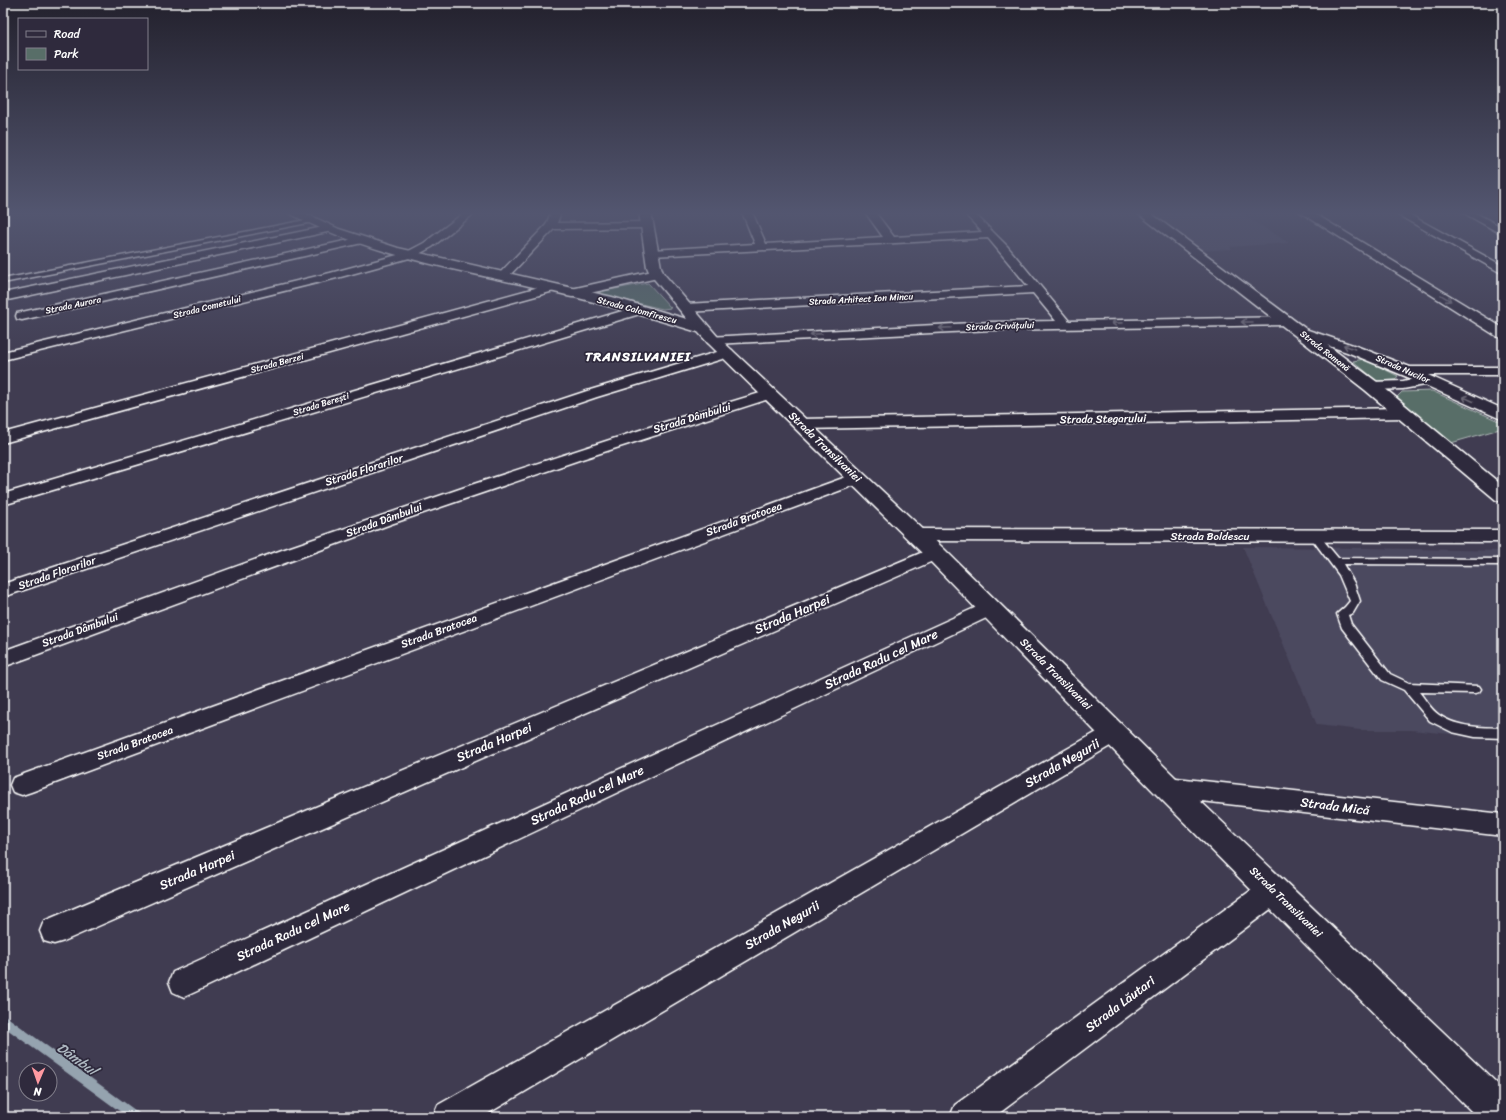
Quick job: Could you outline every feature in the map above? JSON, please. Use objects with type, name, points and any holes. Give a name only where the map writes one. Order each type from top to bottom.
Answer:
[{"type":"main road","name":"Strada Calomfirescu","points":[[448,264],[639,310],[714,341]]},
{"type":"main road","name":"Strada Transilvaniei","points":[[655,264],[657,274],[714,341],[926,544],[1168,787],[1503,1116]]},
{"type":"main road","name":"Strada Romană","points":[[1211,264],[1371,386],[1503,496]]},
{"type":"main road","points":[[572,293],[657,274]]},
{"type":"street","points":[[3,297],[159,264]]},
{"type":"street","name":"Strada Aurora","points":[[22,316],[254,264]]},
{"type":"street","name":"Strada Cometului","points":[[3,356],[333,276],[375,264]]},
{"type":"street","points":[[502,277],[514,264]]},
{"type":"street","points":[[1016,264],[1065,324]]},
{"type":"street","points":[[1390,264],[1503,334]]},
{"type":"street","points":[[1491,264],[1503,271]]},
{"type":"street","name":"Strada Berzei","points":[[3,438],[550,288]]},
{"type":"street","name":"Strada Arhitect Ion Mincu","points":[[685,308],[1037,289]]},
{"type":"street","name":"Strada Berești","points":[[3,500],[639,310]]},
{"type":"street","name":"Strada Crivățului","points":[[714,341],[909,329],[1065,324],[1286,321]]},
{"type":"street","name":"Strada Nucilor","points":[[1299,331],[1348,346],[1409,371],[1503,415]]},
{"type":"street","name":"Strada Florarilor","points":[[3,591],[592,394],[714,341]]},
{"type":"street","points":[[1409,371],[1503,371]]},
{"type":"street","points":[[1371,386],[1403,385],[1427,380]]},
{"type":"street","name":"Strada Dâmbului","points":[[3,659],[109,619],[447,498],[770,394]]},
{"type":"street","name":"Strada Stegarului","points":[[801,424],[1404,413]]},
{"type":"street","name":"Strada Bratocea","points":[[22,785],[857,478]]},
{"type":"street","name":"Strada Boldescu","points":[[926,544],[1315,536],[1503,536]]},
{"type":"street","name":"Strada Harpei","points":[[54,931],[926,544]]},
{"type":"street","name":"Strada Radu cel Mare","points":[[184,982],[990,608]]},
{"type":"street","name":"Strada Negurii","points":[[450,1117],[1114,733]]},
{"type":"street","name":"Strada Mică","points":[[1168,787],[1503,825]]},
{"type":"street","name":"Strada Lăutari","points":[[967,1117],[1274,890]]},
{"type":"lane","points":[[3,280],[85,264]]},
{"type":"lane","points":[[1315,536],[1336,561],[1352,587],[1355,601],[1348,610],[1342,614],[1346,625],[1386,676],[1408,687],[1434,718],[1452,727],[1475,732],[1503,733]]},
{"type":"lane","points":[[1336,561],[1503,562]]},
{"type":"lane","points":[[1408,687],[1475,689]]},
{"type":"shaded area","points":[[1243,547],[1503,551],[1503,735],[1450,734],[1411,730],[1360,730],[1317,725]]},
{"type":"green space","points":[[648,283],[671,308],[663,309],[593,293]]},
{"type":"green space","points":[[1364,359],[1398,376],[1395,380],[1377,381],[1353,361]]},
{"type":"green space","points":[[1432,391],[1503,423],[1503,428],[1451,443],[1397,397],[1402,392]]},
{"type":"waterway","name":"Dâmbul","points":[[3,1020],[136,1117]]},
{"type":"district","name":"TRANSILVANIEI","points":[[638,356]]}]
